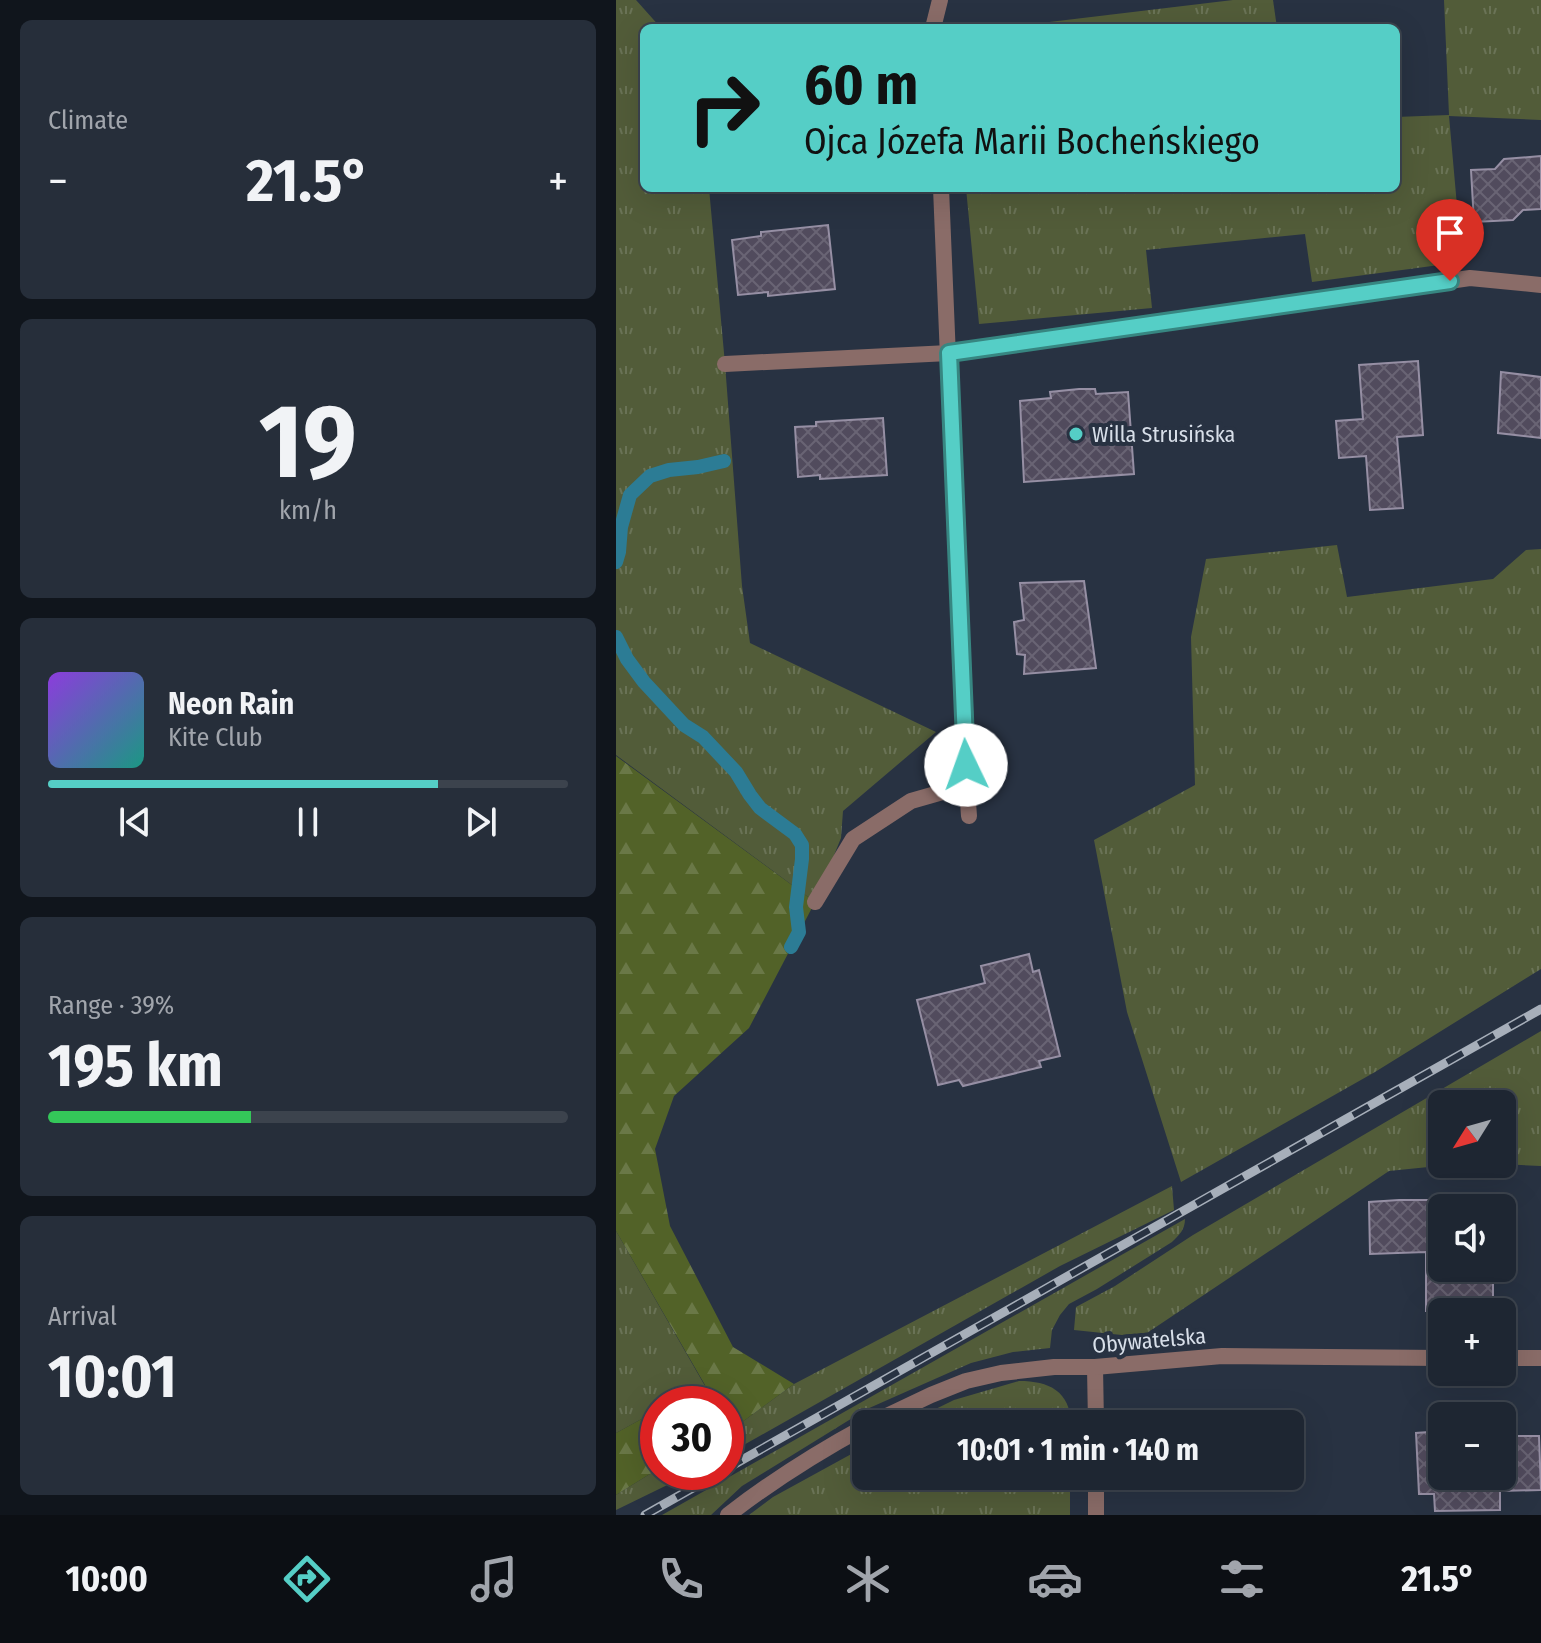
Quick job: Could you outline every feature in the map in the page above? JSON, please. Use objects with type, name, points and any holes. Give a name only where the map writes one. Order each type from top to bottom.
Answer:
[{"type":"street","points":[[934,24],[940,0],[954,0]]},
{"type":"street","points":[[941,192],[969,816]]},
{"type":"street","points":[[725,364],[949,353],[1470,278],[1541,285]]},
{"type":"street","points":[[815,902],[853,839],[911,801],[967,785]]},
{"type":"street","name":"Obywatelska","points":[[900,1410],[966,1381],[1001,1373],[1054,1367],[1095,1367],[1222,1356],[1428,1358]]},
{"type":"street","points":[[1516,1358],[1541,1358]]},
{"type":"street","points":[[1095,1367],[1096,1410]]},
{"type":"street","name":"Obywatelska","points":[[728,1515],[780,1477],[852,1434]]},
{"type":"street","points":[[1096,1490],[1096,1515]]},
{"type":"green space","points":[[616,0],[636,0],[657,24],[640,24],[640,192],[709,192],[742,586],[750,643],[936,732],[843,811],[841,838],[815,902],[616,755]]},
{"type":"green space","points":[[1233,0],[1273,0],[1276,24],[1032,24]]},
{"type":"green space","points":[[1444,0],[1541,0],[1541,120],[1449,116],[1462,262],[1312,282],[1305,234],[1146,250],[1152,308],[979,324],[966,192],[1400,192],[1400,117],[1449,115]]},
{"type":"green space","points":[[1337,545],[1347,597],[1493,579],[1526,550],[1541,549],[1541,969],[1375,1072],[1181,1182],[1127,1012],[1094,840],[1195,785],[1191,637],[1206,559]]},
{"type":"green space","points":[[616,756],[815,902],[749,1028],[674,1096],[655,1149],[670,1226],[733,1347],[794,1384],[744,1421],[744,1386],[703,1386],[616,1231]]},
{"type":"green space","points":[[1541,1031],[1541,1166],[1516,1165],[1516,1090],[1440,1090]]},
{"type":"green space","points":[[1428,1097],[1428,1167],[1389,1171],[1141,1337],[1074,1330],[1076,1307],[1115,1286],[1193,1235]]},
{"type":"green space","points":[[1172,1186],[1174,1210],[1060,1266],[744,1445],[744,1421],[794,1384]]},
{"type":"green space","points":[[1185,1219],[1183,1229],[1172,1242],[1069,1304],[1052,1330],[1050,1348],[1013,1352],[971,1363],[865,1410],[852,1410],[852,1418],[744,1485],[744,1469]]},
{"type":"green space","points":[[616,1231],[705,1386],[640,1386],[640,1420],[616,1433]]},
{"type":"green space","points":[[1019,1381],[1040,1383],[1056,1390],[1069,1410],[934,1410],[954,1400]]},
{"type":"green space","points":[[640,1420],[640,1480],[616,1495],[616,1433]]},
{"type":"green space","points":[[852,1454],[852,1490],[1070,1490],[1070,1515],[749,1515],[773,1497]]},
{"type":"green space","points":[[640,1480],[640,1490],[657,1490],[616,1510],[616,1495]]},
{"type":"green space","points":[[706,1490],[738,1490],[711,1515],[662,1515]]},
{"type":"building","points":[[1541,156],[1541,209],[1523,210],[1513,220],[1474,222],[1471,170],[1495,169],[1504,159]]},
{"type":"building","points":[[828,225],[835,289],[768,296],[768,292],[738,295],[732,240],[761,236],[761,232]]},
{"type":"building","points":[[1418,361],[1423,435],[1397,437],[1403,508],[1370,510],[1366,456],[1339,458],[1336,421],[1363,419],[1359,365]]},
{"type":"building","points":[[1501,372],[1541,377],[1541,438],[1498,433]]},
{"type":"building","name":"Willa Strusińska","points":[[1095,389],[1096,394],[1128,392],[1134,474],[1024,482],[1020,401],[1051,398],[1050,392]]},
{"type":"building","points":[[883,418],[887,475],[820,479],[820,475],[798,477],[795,427],[816,426],[816,422]]},
{"type":"building","points":[[1084,581],[1096,668],[1024,674],[1025,655],[1017,654],[1014,622],[1024,620],[1020,583]]},
{"type":"building","points":[[1029,954],[1033,972],[1039,970],[1060,1056],[1039,1061],[1041,1067],[963,1086],[959,1080],[938,1085],[917,1000],[985,983],[981,966]]},
{"type":"building","points":[[1428,1200],[1428,1282],[1493,1282],[1493,1298],[1428,1298],[1426,1311],[1426,1252],[1370,1254],[1369,1202]]},
{"type":"building","points":[[1428,1432],[1428,1490],[1516,1490],[1516,1436],[1539,1436],[1541,1490],[1500,1491],[1500,1510],[1435,1511],[1434,1494],[1419,1494],[1416,1433]]},
{"type":"waterway","points":[[616,562],[630,495],[650,476],[724,461]]},
{"type":"waterway","points":[[616,637],[644,682],[684,725],[703,737],[736,772],[760,808],[795,834],[802,845],[796,907],[799,932],[791,947]]},
{"type":"railway","points":[[744,1459],[1541,1009]]},
{"type":"railway","points":[[645,1515],[689,1490]]},
{"type":"place","name":"Willa Strusińska","points":[[1076,434]]},
{"type":"route","points":[[966,765],[949,353],[1450,281]]}]
